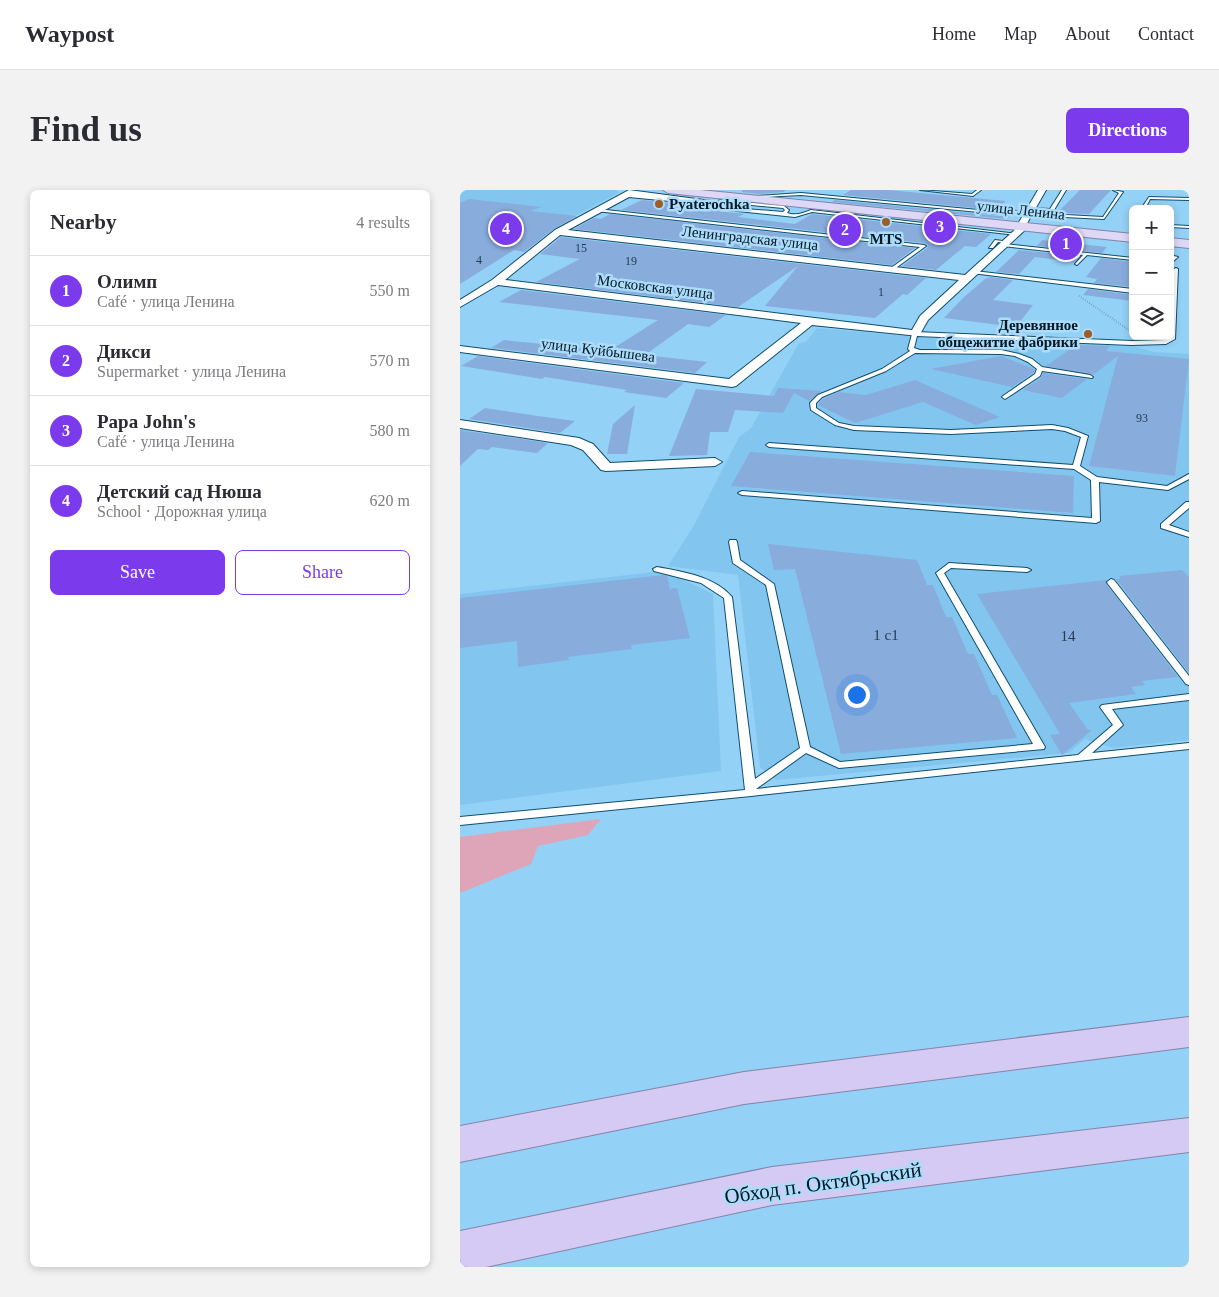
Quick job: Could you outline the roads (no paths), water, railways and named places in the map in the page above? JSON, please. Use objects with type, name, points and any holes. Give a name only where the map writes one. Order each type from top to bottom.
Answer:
[{"type":"highway","points":[[460,1144],[744,1088],[1189,1032]]},
{"type":"highway","name":"Обход п. Октябрьский","points":[[460,1252],[772,1186],[1189,1135]]},
{"type":"main road","name":"улица Ленина","points":[[668,190],[1021,228],[1129,237]]},
{"type":"main road","name":"улица Ленина","points":[[698,190],[834,204],[1021,228]]},
{"type":"main road","points":[[1174,240],[1189,242]]},
{"type":"street","points":[[915,334],[924,318],[1007,244],[1021,228],[1042,190]]},
{"type":"street","points":[[460,304],[496,282],[558,232],[631,192],[710,203]]},
{"type":"street","name":"Ленинградская улица","points":[[558,232],[893,269],[971,275]]},
{"type":"street","name":"Московская улица","points":[[496,282],[915,334]]},
{"type":"street","name":"улица Куйбышева","points":[[460,349],[732,383],[810,321]]},
{"type":"street","points":[[460,424],[574,441],[588,447],[606,467],[715,462]]},
{"type":"lane","points":[[922,190],[973,195],[979,190]]},
{"type":"lane","points":[[1050,211],[1064,190]]},
{"type":"lane","points":[[760,196],[808,194],[1000,213],[1003,210],[1050,211],[1065,216],[1104,218],[1121,192],[1115,190]]},
{"type":"lane","points":[[808,194],[811,198],[834,204]]},
{"type":"lane","points":[[1145,205],[1149,198],[1189,199]]},
{"type":"lane","points":[[787,214],[785,212],[787,208],[784,207],[733,202],[710,203],[701,207],[799,215],[811,211],[1021,228]]},
{"type":"lane","points":[[733,202],[765,206],[778,212],[775,214]]},
{"type":"lane","points":[[597,210],[924,246],[893,269]]},
{"type":"lane","points":[[799,215],[803,220]]},
{"type":"lane","points":[[786,231],[795,226]]},
{"type":"lane","points":[[1174,226],[1189,227]]},
{"type":"lane","points":[[991,247],[997,241],[1007,244],[1129,259]]},
{"type":"lane","points":[[1077,264],[1086,254]]},
{"type":"lane","points":[[914,351],[911,348],[915,334],[1166,342],[1172,339],[1176,269]]},
{"type":"lane","points":[[971,275],[1129,290]]},
{"type":"lane","points":[[1076,468],[1085,436],[1066,429],[1052,427],[951,432],[854,428],[836,424],[822,416],[813,409],[813,403],[820,396],[884,370],[914,351],[1012,353],[1034,361],[1040,369],[1090,377]]},
{"type":"lane","points":[[1006,396],[1038,374],[1040,369]]},
{"type":"lane","points":[[769,445],[1076,468],[1096,479],[1168,488],[1189,476]]},
{"type":"lane","points":[[742,493],[1096,521],[1096,479]]},
{"type":"lane","points":[[1189,504],[1164,526],[1189,535]]},
{"type":"lane","points":[[733,542],[736,560],[770,584],[805,749]]},
{"type":"lane","points":[[805,749],[839,765],[1040,747],[940,573],[949,565],[1027,570]]},
{"type":"lane","points":[[657,569],[697,578],[716,585],[728,597],[751,790]]},
{"type":"lane","points":[[1111,582],[1189,682]]},
{"type":"lane","points":[[1082,757],[1118,726],[1106,707],[1189,697]]},
{"type":"lane","points":[[460,821],[1189,746]]},
{"type":"lane","points":[[751,790],[805,749]]},
{"type":"place","name":"Pyaterochka","points":[[659,204]]},
{"type":"place","name":"MTS","points":[[886,222]]},
{"type":"place","name":"Papa John's","points":[[940,227]]},
{"type":"place","name":"Детский сад Нюша","points":[[506,229]]},
{"type":"place","name":"Дикси","points":[[845,230]]},
{"type":"place","name":"Олимп","points":[[1066,244]]},
{"type":"place","name":"Деревянное общежитие фабрики","points":[[1088,334]]}]
